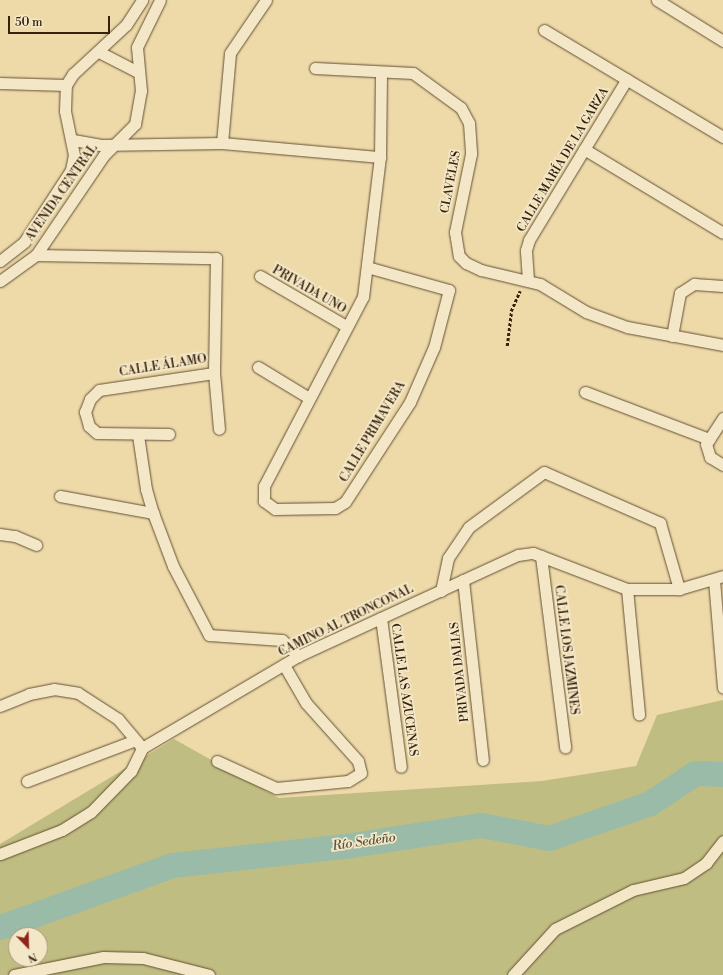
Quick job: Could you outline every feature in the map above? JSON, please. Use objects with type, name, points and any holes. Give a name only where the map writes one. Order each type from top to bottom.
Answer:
[{"type":"street","points":[[0,83],[66,85],[73,74],[99,52],[126,25],[142,0]]},
{"type":"street","name":"AVENIDA CENTRAL","points":[[0,281],[36,255],[113,144],[127,134],[140,109],[138,72],[139,42],[160,0]]},
{"type":"street","points":[[222,143],[230,53],[266,0]]},
{"type":"street","points":[[657,0],[673,4],[723,41]]},
{"type":"street","points":[[544,30],[723,137]]},
{"type":"street","points":[[99,52],[138,72]]},
{"type":"street","name":"CLAVELES","points":[[315,68],[381,74],[413,73],[466,114],[472,154],[454,232],[459,256],[481,270],[528,280]]},
{"type":"street","points":[[258,367],[309,398],[346,326],[363,297],[380,157],[381,74]]},
{"type":"street","name":"CALLE MARÍA DE LA GARZA","points":[[528,280],[526,250],[529,240],[627,79]]},
{"type":"street","name":"AVENIDA CENTRAL","points":[[0,261],[24,242],[64,186],[74,155],[73,140],[65,111],[66,85]]},
{"type":"street","points":[[73,140],[113,144],[222,143],[380,157]]},
{"type":"street","points":[[584,149],[723,232]]},
{"type":"street","name":"CALLE ÁLAMO","points":[[36,255],[216,258],[214,373],[99,390],[90,398],[85,412],[89,426],[97,433],[138,435]]},
{"type":"street","name":"CALLE PRIMAVERA","points":[[309,398],[264,486],[264,501],[275,509],[341,506],[410,402],[441,328],[449,290],[367,267]]},
{"type":"street","name":"PRIVADA UNO","points":[[260,276],[346,326]]},
{"type":"street","points":[[528,280],[551,289],[604,319],[672,336],[723,345]]},
{"type":"street","points":[[672,336],[680,293],[694,284],[723,286]]},
{"type":"street","points":[[214,373],[219,429]]},
{"type":"street","points":[[585,392],[709,439]]},
{"type":"street","points":[[723,418],[709,439],[706,451],[723,465]]},
{"type":"street","points":[[169,434],[138,435],[146,489],[153,513],[173,566],[209,635],[282,640],[298,656]]},
{"type":"street","points":[[441,591],[448,558],[469,527],[544,472],[660,523],[680,589]]},
{"type":"street","points":[[60,496],[153,513]]},
{"type":"street","points":[[0,534],[15,536],[36,545]]},
{"type":"street","name":"CAMINO AL TRONCONAL","points":[[142,748],[298,656],[525,553],[540,556],[627,589],[680,589],[718,578]]},
{"type":"street","name":"CALLE LOS JAZMINES","points":[[540,556],[565,747]]},
{"type":"street","points":[[718,578],[723,688]]},
{"type":"street","name":"PRIVADA DALIAS","points":[[463,580],[483,760]]},
{"type":"street","points":[[627,589],[639,714]]},
{"type":"street","name":"CALLE LAS AZUCENAS","points":[[381,618],[401,767]]},
{"type":"street","points":[[217,761],[276,788],[348,781],[361,773],[358,761],[309,708],[284,665]]},
{"type":"street","points":[[0,706],[29,694],[54,689],[78,693],[118,719],[133,741],[142,748],[131,771],[91,812],[62,830],[0,854]]},
{"type":"street","points":[[27,781],[133,741]]},
{"type":"street","points":[[512,975],[555,929],[633,890],[684,878],[706,863],[723,841]]},
{"type":"street","points":[[14,975],[103,957],[143,958],[209,975]]},
{"type":"path","points":[[507,346],[515,298],[528,280]]},
{"type":"shaded area","points":[[723,700],[723,975],[0,975],[0,844],[174,739],[279,798],[542,781],[636,766],[657,715]]},
{"type":"waterway","name":"Río Sedeño","points":[[0,927],[172,865],[345,846],[481,825],[549,838],[650,803],[695,773],[723,774]]}]
